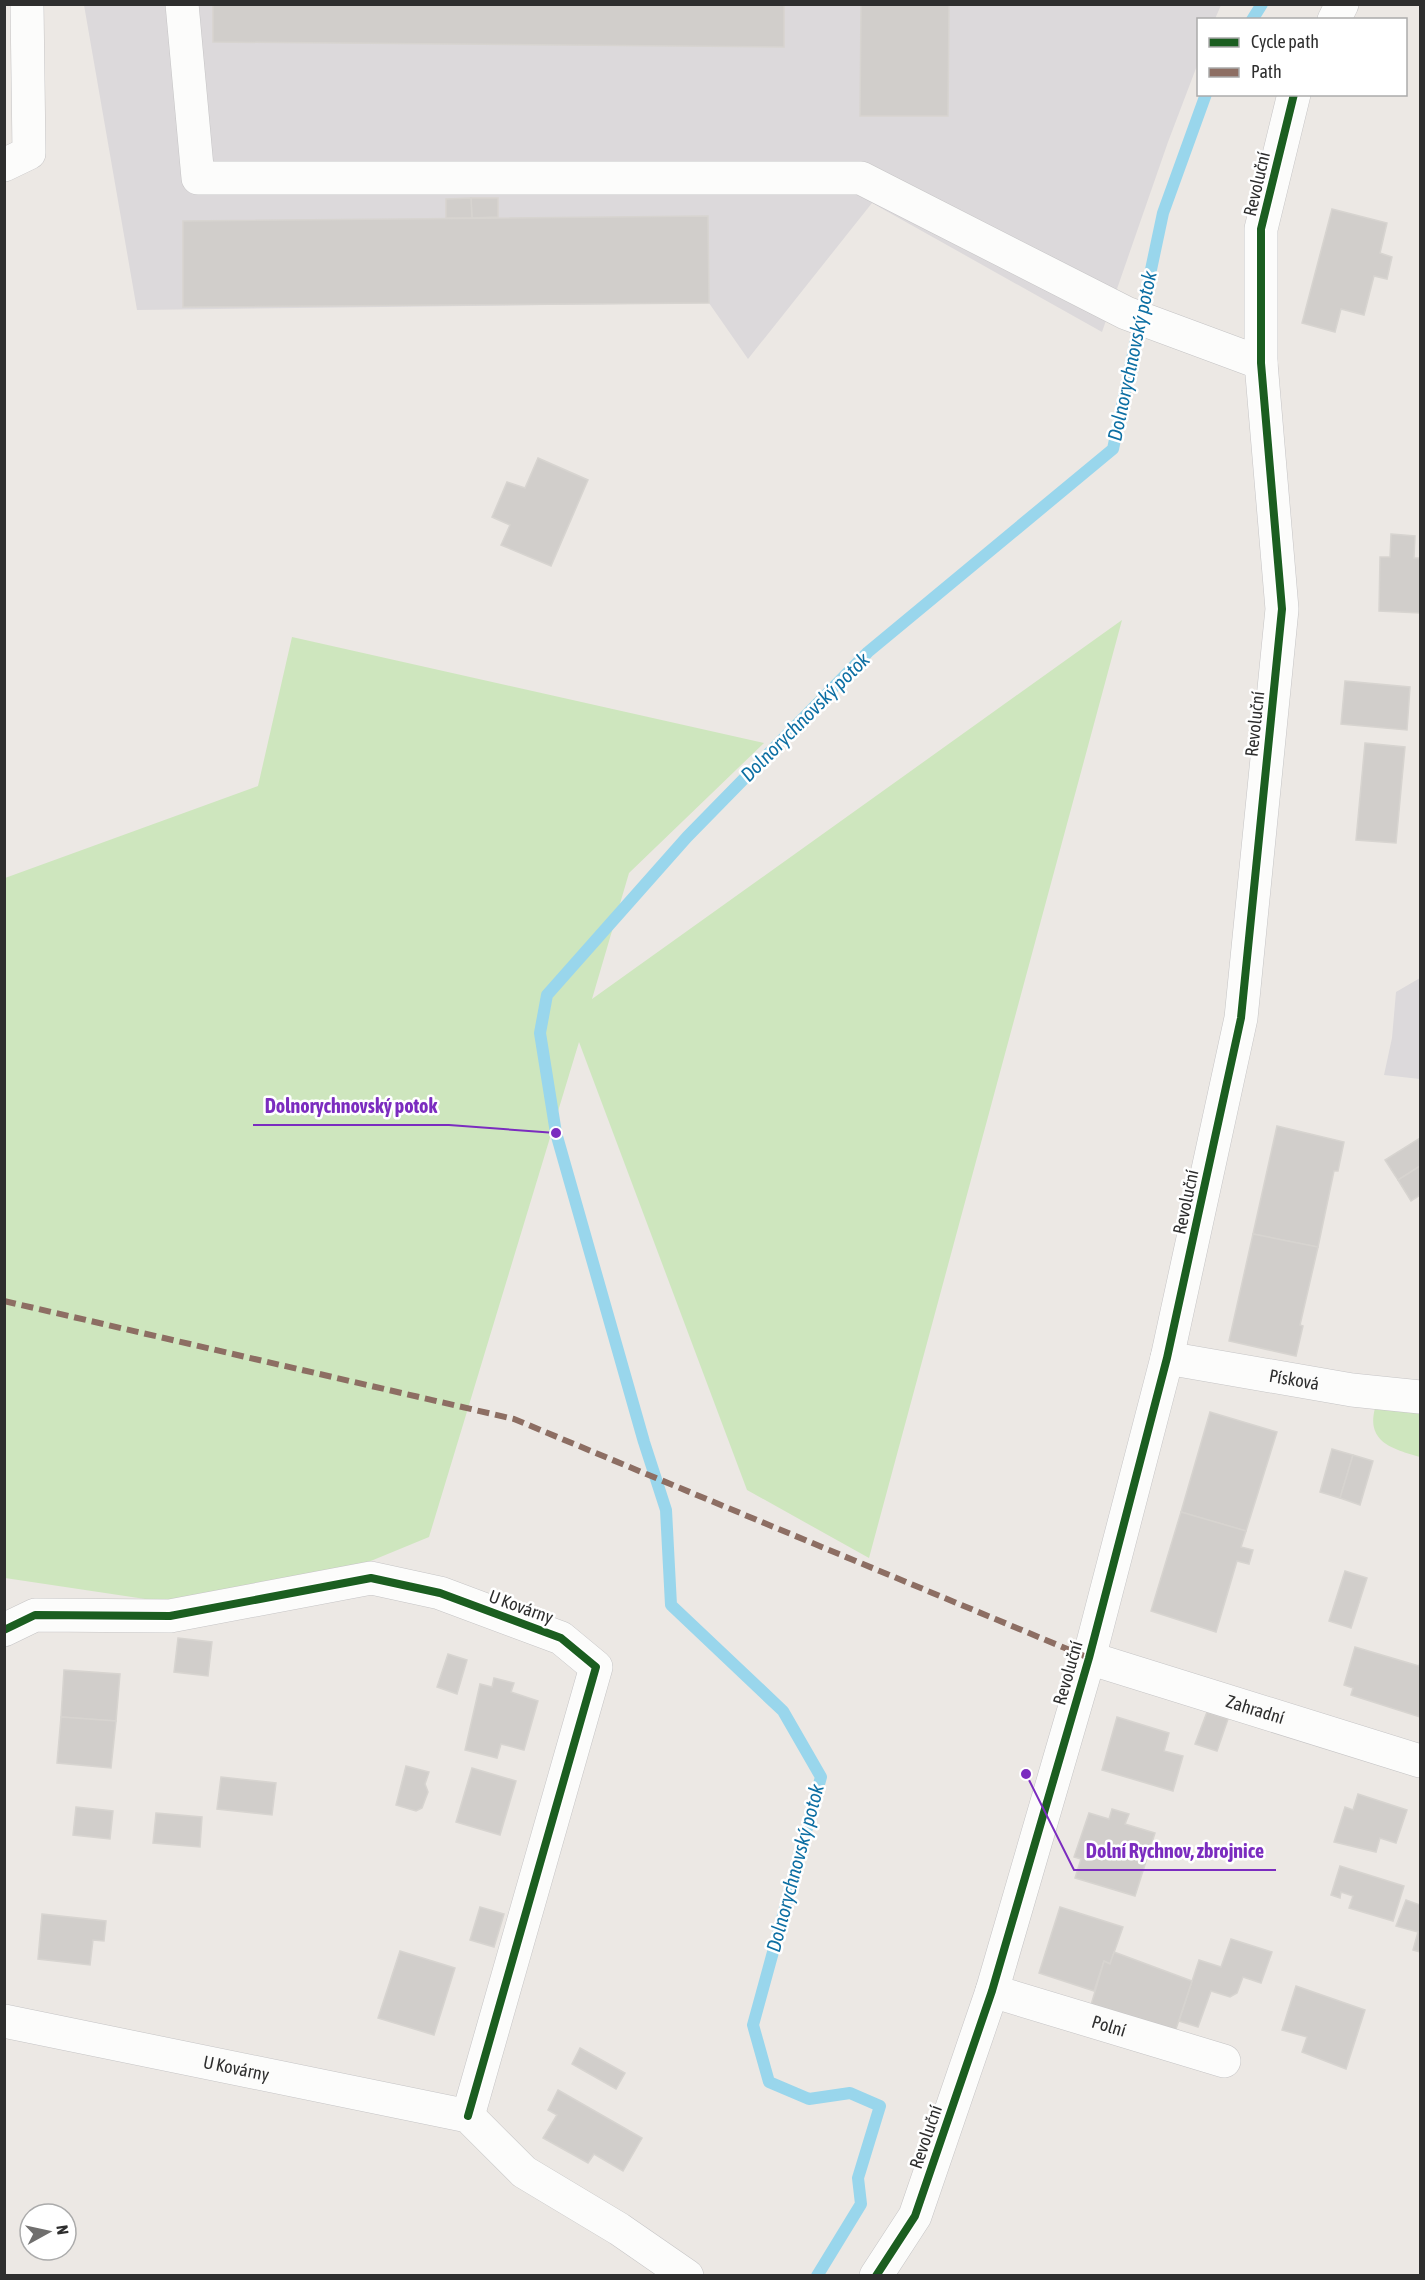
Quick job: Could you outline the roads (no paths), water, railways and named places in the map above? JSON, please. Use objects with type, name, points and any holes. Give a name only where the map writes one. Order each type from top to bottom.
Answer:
[{"type":"street","points":[[4,165],[29,153],[27,4]]},
{"type":"street","points":[[182,4],[198,178],[861,178],[1126,313],[1261,363]]},
{"type":"street","points":[[1335,18],[1342,4]]},
{"type":"street","name":"Revoluční","points":[[876,2276],[915,2216],[992,1990],[1089,1658],[1167,1358],[1241,1018],[1281,620],[1261,363],[1262,229],[1294,96]]},
{"type":"street","name":"Písková","points":[[1167,1358],[1352,1390],[1420,1397]]},
{"type":"street","name":"U Kovárny","points":[[4,1630],[35,1615],[170,1616],[371,1578],[440,1593],[561,1638],[596,1667],[468,2116],[4,2021]]},
{"type":"street","name":"Zahradní","points":[[1089,1658],[1420,1761]]},
{"type":"street","name":"Polní","points":[[992,1990],[1224,2061]]},
{"type":"street","points":[[468,2116],[524,2172],[620,2229],[687,2276]]},
{"type":"waterway","name":"Dolnorychnovský potok","points":[[1253,18],[1262,4]]},
{"type":"waterway","name":"Dolnorychnovský potok","points":[[817,2276],[861,2204],[858,2178],[880,2106],[850,2093],[809,2099],[769,2082],[753,2025],[821,1777],[783,1711],[671,1605],[666,1510],[644,1442],[556,1133],[540,1033],[547,995],[687,837],[868,652],[1113,449],[1163,213],[1205,96]]},
{"type":"place","name":"Dolnorychnovský potok","points":[[556,1133]]},
{"type":"place","name":"Dolní Rychnov, zbrojnice","points":[[1026,1774]]}]
